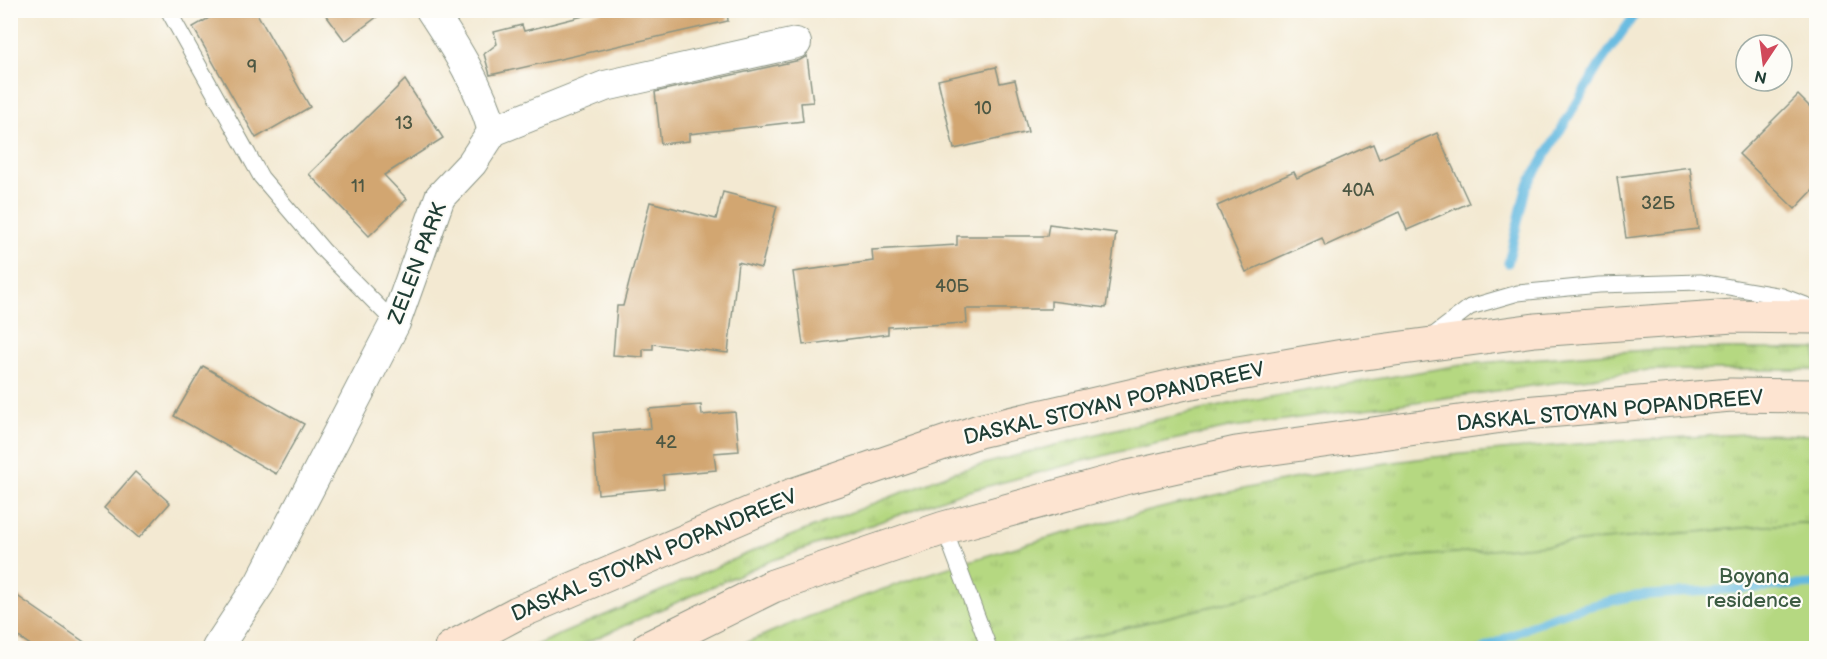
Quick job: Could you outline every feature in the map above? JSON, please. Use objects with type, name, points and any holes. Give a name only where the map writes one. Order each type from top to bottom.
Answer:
[{"type":"main road","name":"DASKAL STOYAN POPANDREEV","points":[[451,648],[517,613],[795,494],[979,430],[1186,383],[1421,345],[1546,329],[1733,316],[1816,317]]},
{"type":"main road","name":"DASKAL STOYAN POPANDREEV","points":[[648,648],[773,586],[944,528],[1128,477],[1236,453],[1524,413],[1731,395],[1816,396]]},
{"type":"street","points":[[431,10],[461,56],[487,110],[493,130],[604,86],[796,43]]},
{"type":"street","name":"ZELEN PARK","points":[[217,648],[260,583],[395,323],[440,197],[472,163],[493,130]]},
{"type":"lane","points":[[168,10],[261,177],[324,251],[395,323]]},
{"type":"lane","points":[[1421,345],[1470,307],[1518,293],[1599,285],[1700,282],[1782,296],[1816,309]]},
{"type":"lane","points":[[944,528],[989,648]]},
{"type":"green space","points":[[1659,349],[1816,349],[1816,370],[1648,370],[1233,427],[1126,450],[957,494],[765,563],[574,648],[529,648],[760,548],[954,472],[1124,427],[1234,403],[1467,364]]},
{"type":"green space","points":[[1747,434],[1816,435],[1816,524],[1801,523],[1410,557],[1044,648],[734,648],[826,610],[967,561],[1111,521],[1248,488],[1352,468],[1432,457],[1567,445]]},
{"type":"green space","name":"Boyana residence","points":[[1801,523],[1816,524],[1816,648],[1044,648],[1410,557]]},
{"type":"building","points":[[223,10],[255,10],[310,107],[256,138],[193,27]]},
{"type":"building","points":[[322,10],[386,10],[345,41]]},
{"type":"building","points":[[607,10],[727,10],[728,21],[490,75],[484,54],[497,44],[494,32],[522,25],[524,31]]},
{"type":"building","points":[[807,56],[813,102],[801,103],[803,121],[689,134],[689,141],[661,144],[655,92],[800,60]]},
{"type":"building","points":[[996,67],[1000,83],[1015,80],[1028,132],[954,149],[938,80]]},
{"type":"building","points":[[405,80],[443,138],[384,175],[407,199],[369,236],[309,174]]},
{"type":"building","points":[[1798,95],[1816,113],[1816,187],[1795,209],[1739,154]]},
{"type":"building","points":[[1437,133],[1469,203],[1407,230],[1399,212],[1325,246],[1322,238],[1246,272],[1217,206],[1294,172],[1297,178],[1373,144],[1379,159]]},
{"type":"building","points":[[1690,167],[1698,229],[1626,238],[1617,177]]},
{"type":"building","points":[[723,192],[777,206],[761,268],[738,262],[728,353],[653,344],[653,349],[643,349],[643,357],[613,355],[617,306],[623,306],[650,202],[716,219]]},
{"type":"building","points":[[1049,224],[1116,233],[1106,308],[1051,301],[1051,309],[966,309],[967,323],[888,327],[888,334],[803,345],[793,272],[873,261],[872,250],[957,245],[957,236],[1047,236]]},
{"type":"building","points":[[203,366],[304,424],[276,474],[174,416]]},
{"type":"building","points":[[701,405],[702,415],[735,412],[739,451],[714,453],[716,470],[663,475],[664,488],[598,494],[593,433],[651,428],[649,409]]},
{"type":"building","points":[[135,472],[170,503],[139,538],[104,508]]},
{"type":"building","points":[[10,591],[93,648],[35,648],[10,631]]},
{"type":"waterway","points":[[1508,263],[1526,188],[1600,64],[1638,10]]},
{"type":"waterway","points":[[1484,648],[1544,620],[1573,610],[1633,596],[1816,584]]}]
